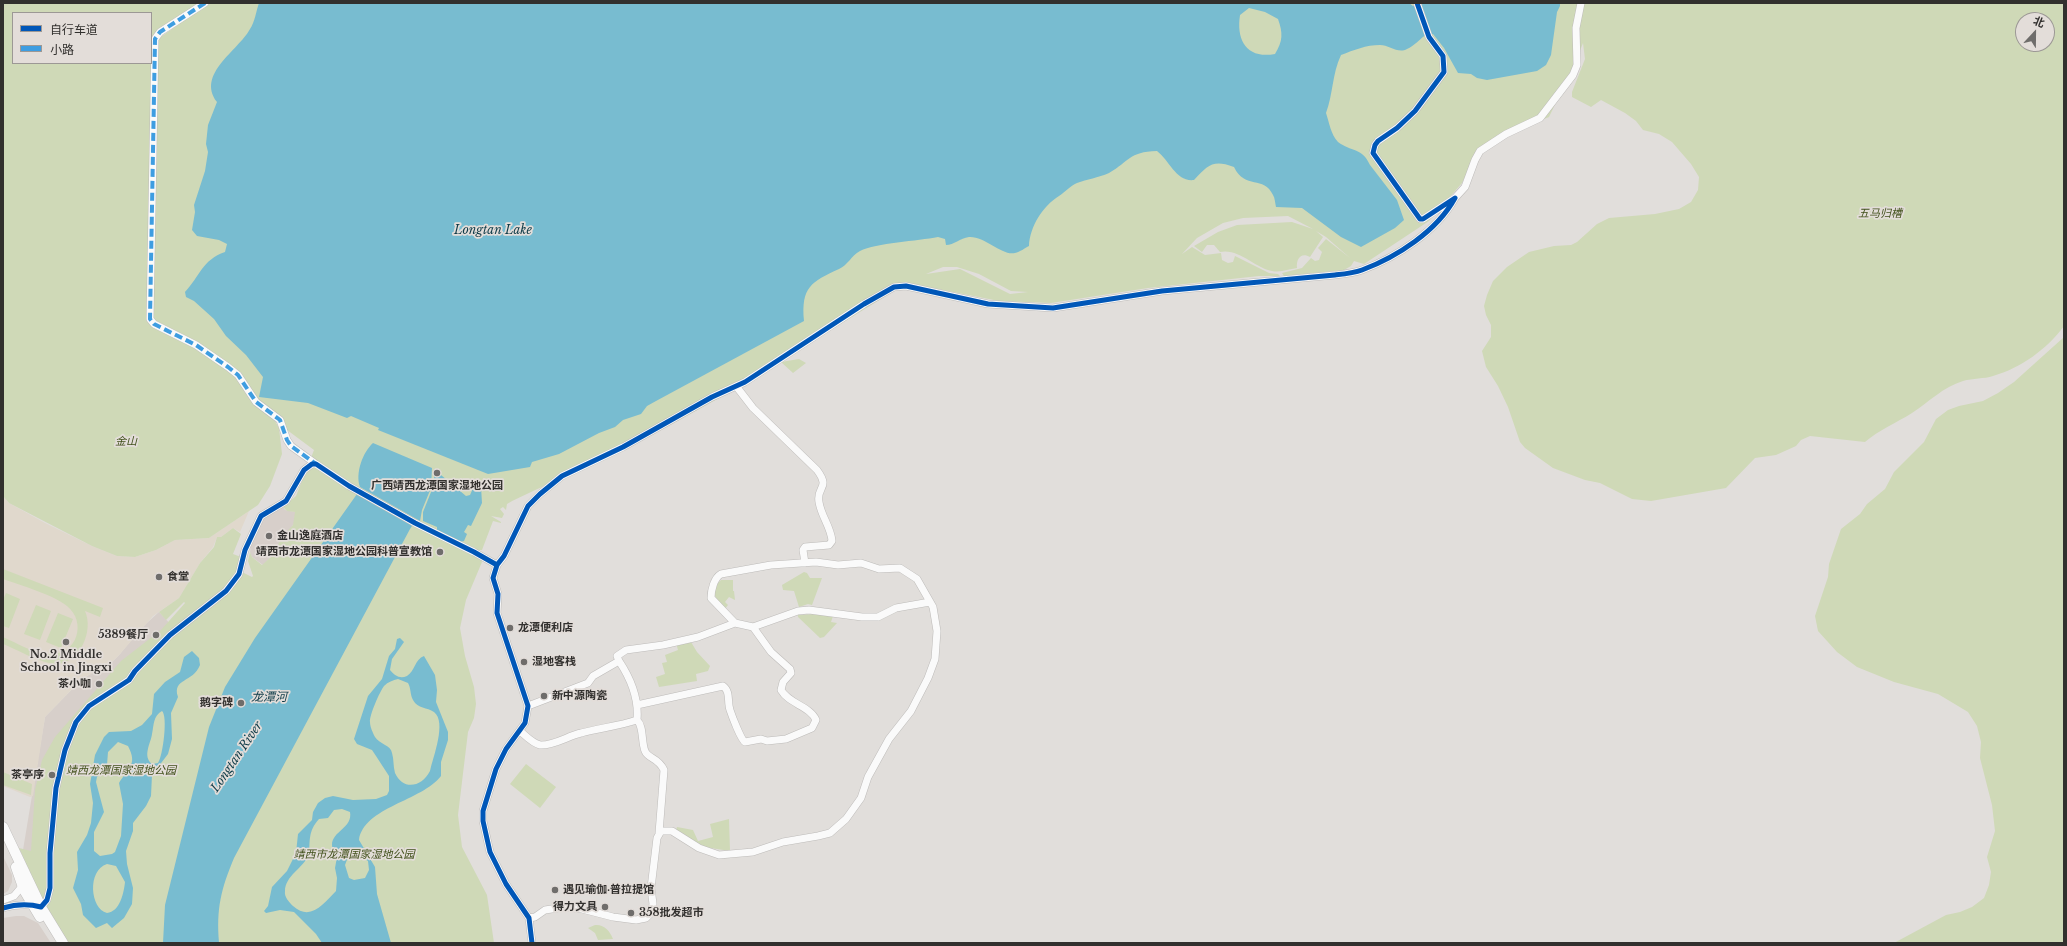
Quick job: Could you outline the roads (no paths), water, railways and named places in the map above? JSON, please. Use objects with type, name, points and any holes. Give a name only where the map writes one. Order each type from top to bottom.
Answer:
[{"type":"main road","points":[[3,827],[25,882]]},
{"type":"main road","points":[[3,840],[36,905],[58,943]]},
{"type":"main road","points":[[36,905],[63,943]]},
{"type":"street","points":[[205,3],[168,26],[155,38],[150,319],[154,324],[210,354],[238,375],[256,402],[280,420],[287,440],[291,446],[316,464],[360,492],[407,519],[497,565]]},
{"type":"street","points":[[1417,3],[1429,37],[1443,56],[1445,69],[1443,76],[1406,121],[1378,141],[1375,145],[1373,153],[1420,219],[1423,219],[1455,198]]},
{"type":"street","points":[[532,943],[529,918],[506,884],[490,852],[483,821],[485,803],[496,769],[506,749],[525,723],[528,706],[497,613],[498,594],[493,578],[497,565],[504,556],[518,523],[528,506],[558,479],[736,386],[842,318],[894,288],[906,286],[988,304],[1053,308],[1162,291],[1335,275],[1361,270],[1404,248],[1442,219],[1455,198],[1465,187],[1475,160],[1480,152],[1506,134],[1540,118],[1573,75],[1577,65],[1576,28],[1581,3]]},
{"type":"street","points":[[736,386],[753,408],[808,462],[823,480],[824,486],[819,495],[819,502],[832,541],[829,545],[805,547],[803,550],[805,563]]},
{"type":"street","points":[[3,908],[16,904],[36,905],[45,903],[49,896],[56,788],[65,750],[76,722],[89,706],[129,680],[135,671],[170,635],[226,591],[239,574],[245,550],[261,516],[286,501],[304,470],[312,464],[316,464]]},
{"type":"street","points":[[659,833],[664,830],[669,830],[699,848],[716,854],[723,854],[753,852],[783,842],[830,833],[840,825],[861,798],[868,777],[885,746],[909,715],[931,671],[936,653],[936,618],[930,602],[917,579],[900,568],[876,569],[858,563],[838,565],[816,562],[771,565],[719,575],[714,584],[711,598],[735,623]]},
{"type":"street","points":[[529,918],[535,917],[545,910],[565,907],[582,908],[613,917],[636,920],[646,918],[650,913],[653,904],[652,877],[659,833],[664,770],[659,761],[648,756],[645,751],[640,725],[637,720],[637,705],[632,685],[619,661],[618,654],[626,650],[663,645],[698,637],[735,623],[753,627],[798,611],[809,610],[862,617],[878,617],[896,608],[930,602]]},
{"type":"street","points":[[637,705],[666,700],[722,685],[726,687],[730,710],[742,741],[782,740],[812,728],[816,722],[814,716],[781,690],[783,682],[791,673],[790,669],[771,652],[753,627]]},
{"type":"street","points":[[528,706],[585,685],[593,676],[619,661]]},
{"type":"street","points":[[520,731],[535,743],[544,745],[583,732],[603,730],[611,725],[637,720]]},
{"type":"street","points":[[3,900],[14,896],[25,882]]},
{"type":"water","name":"Longtan Lake","points":[[259,3],[1409,3],[1413,6],[1420,3],[1560,3],[1560,6],[1557,12],[1551,55],[1546,65],[1537,71],[1487,80],[1477,78],[1471,74],[1458,73],[1444,48],[1433,34],[1427,34],[1412,46],[1404,50],[1397,50],[1383,45],[1375,45],[1360,48],[1341,55],[1326,113],[1332,132],[1338,142],[1360,152],[1367,159],[1397,200],[1404,220],[1395,228],[1361,247],[1341,237],[1302,208],[1276,207],[1274,196],[1265,185],[1243,178],[1238,174],[1234,167],[1221,164],[1211,165],[1194,180],[1188,180],[1182,178],[1157,151],[1140,153],[1130,158],[1109,173],[1074,184],[1053,200],[1038,217],[1032,231],[1029,246],[1021,251],[1015,253],[1005,252],[981,240],[969,237],[946,245],[945,239],[938,237],[886,244],[860,251],[842,267],[821,278],[810,287],[804,300],[804,321],[647,406],[641,414],[623,420],[615,427],[599,433],[559,454],[532,462],[530,467],[488,474],[378,430],[379,428],[351,416],[347,418],[308,403],[259,397],[263,377],[246,355],[226,336],[214,319],[194,301],[186,297],[185,292],[202,269],[211,259],[225,252],[227,244],[219,240],[197,236],[192,230],[195,212],[194,205],[205,171],[208,152],[206,144],[208,125],[217,102],[212,92],[212,82],[215,72],[252,26]],"holes":[[[1249,8],[1265,12],[1278,19],[1281,29],[1281,41],[1275,54],[1265,55],[1257,54],[1251,51],[1242,40],[1240,33],[1240,15]]]},
{"type":"water","points":[[373,443],[432,468],[431,488],[422,510],[420,521],[360,487],[359,469],[363,457]]},
{"type":"water","points":[[435,470],[466,496],[470,495],[474,486],[481,487],[482,503],[471,526],[468,525],[464,532],[467,534],[464,541],[460,542],[437,530],[437,527],[423,521],[423,512],[433,487]]},
{"type":"water","name":"龙潭河","points":[[357,494],[412,526],[234,858],[220,899],[218,920],[219,943],[163,943],[165,905],[209,727],[225,687],[255,638]]},
{"type":"water","points":[[400,638],[404,642],[392,659],[390,670],[392,672],[400,677],[407,676],[419,660],[424,656],[435,675],[437,690],[436,702],[448,732],[448,740],[441,762],[441,776],[432,785],[421,792],[382,812],[371,820],[363,829],[359,840],[375,867],[377,894],[391,943],[322,943],[316,934],[294,912],[280,910],[266,913],[264,911],[268,906],[272,887],[287,871],[296,853],[298,834],[312,820],[313,812],[318,803],[325,798],[333,796],[353,800],[376,799],[387,795],[389,791],[389,776],[372,750],[357,744],[354,739],[368,696],[382,679],[389,656],[395,649],[397,639]],"holes":[[[398,679],[408,683],[415,703],[434,712],[438,717],[439,723],[438,740],[430,771],[422,781],[412,785],[403,783],[398,779],[395,773],[391,750],[375,737],[370,724],[373,709],[382,689],[389,682]],[[342,809],[350,812],[350,817],[346,826],[335,836],[332,845],[337,857],[335,868],[337,878],[336,891],[317,909],[306,912],[293,906],[288,901],[285,893],[286,886],[291,876],[303,864],[309,855],[310,836],[315,823],[319,819],[328,818],[334,810]],[[352,855],[359,855],[368,861],[369,870],[365,878],[354,880],[349,878],[345,865],[348,857]]]},
{"type":"water","points":[[192,651],[199,658],[200,665],[193,675],[180,683],[178,687],[178,697],[171,713],[172,739],[168,754],[152,775],[151,796],[146,806],[133,823],[133,831],[126,851],[127,864],[133,888],[132,904],[124,918],[112,928],[107,923],[96,928],[83,915],[81,904],[73,888],[78,870],[77,852],[87,835],[91,823],[93,803],[90,784],[95,755],[104,737],[109,732],[131,731],[142,725],[152,714],[154,694],[165,682],[180,672],[184,657]],"holes":[[[162,711],[165,720],[162,753],[158,763],[152,764],[149,761],[147,753],[155,718]],[[118,742],[128,746],[131,752],[132,762],[131,766],[119,783],[123,804],[121,836],[115,852],[100,856],[94,851],[94,832],[104,812],[96,782],[97,777],[107,765],[108,752]],[[107,864],[116,866],[125,882],[124,891],[118,905],[111,912],[107,913],[101,910],[94,897],[94,881],[96,874]]]},
{"type":"place","name":"广西靖西龙潭国家湿地公园","points":[[437,473]]},
{"type":"place","name":"金山逸庭酒店","points":[[269,536]]},
{"type":"place","name":"靖西市龙潭国家湿地公园科普宣教馆","points":[[440,552]]},
{"type":"place","name":"食堂","points":[[159,577]]},
{"type":"place","name":"龙潭便利店","points":[[510,628]]},
{"type":"place","name":"5389餐厅","points":[[156,635]]},
{"type":"place","name":"No.2 Middle School in Jingxi","points":[[66,642]]},
{"type":"place","name":"湿地客栈","points":[[524,662]]},
{"type":"place","name":"茶小咖","points":[[99,684]]},
{"type":"place","name":"新中源陶瓷","points":[[544,696]]},
{"type":"place","name":"鹅字碑","points":[[241,703]]},
{"type":"place","name":"茶亭序","points":[[52,775]]},
{"type":"place","name":"遇见瑜伽·普拉提馆","points":[[555,890]]},
{"type":"place","name":"得力文具","points":[[605,907]]},
{"type":"place","name":"358批发超市","points":[[631,913]]},
{"type":"park label","name":"五马归槽","points":[[1880,214]]},
{"type":"park label","name":"金山","points":[[126,442]]},
{"type":"park label","name":"靖西龙潭国家湿地公园","points":[[121,771]]},
{"type":"park label","name":"靖西市龙潭国家湿地公园","points":[[354,855]]},
{"type":"water label","name":"Longtan River","points":[[237,757]]}]
